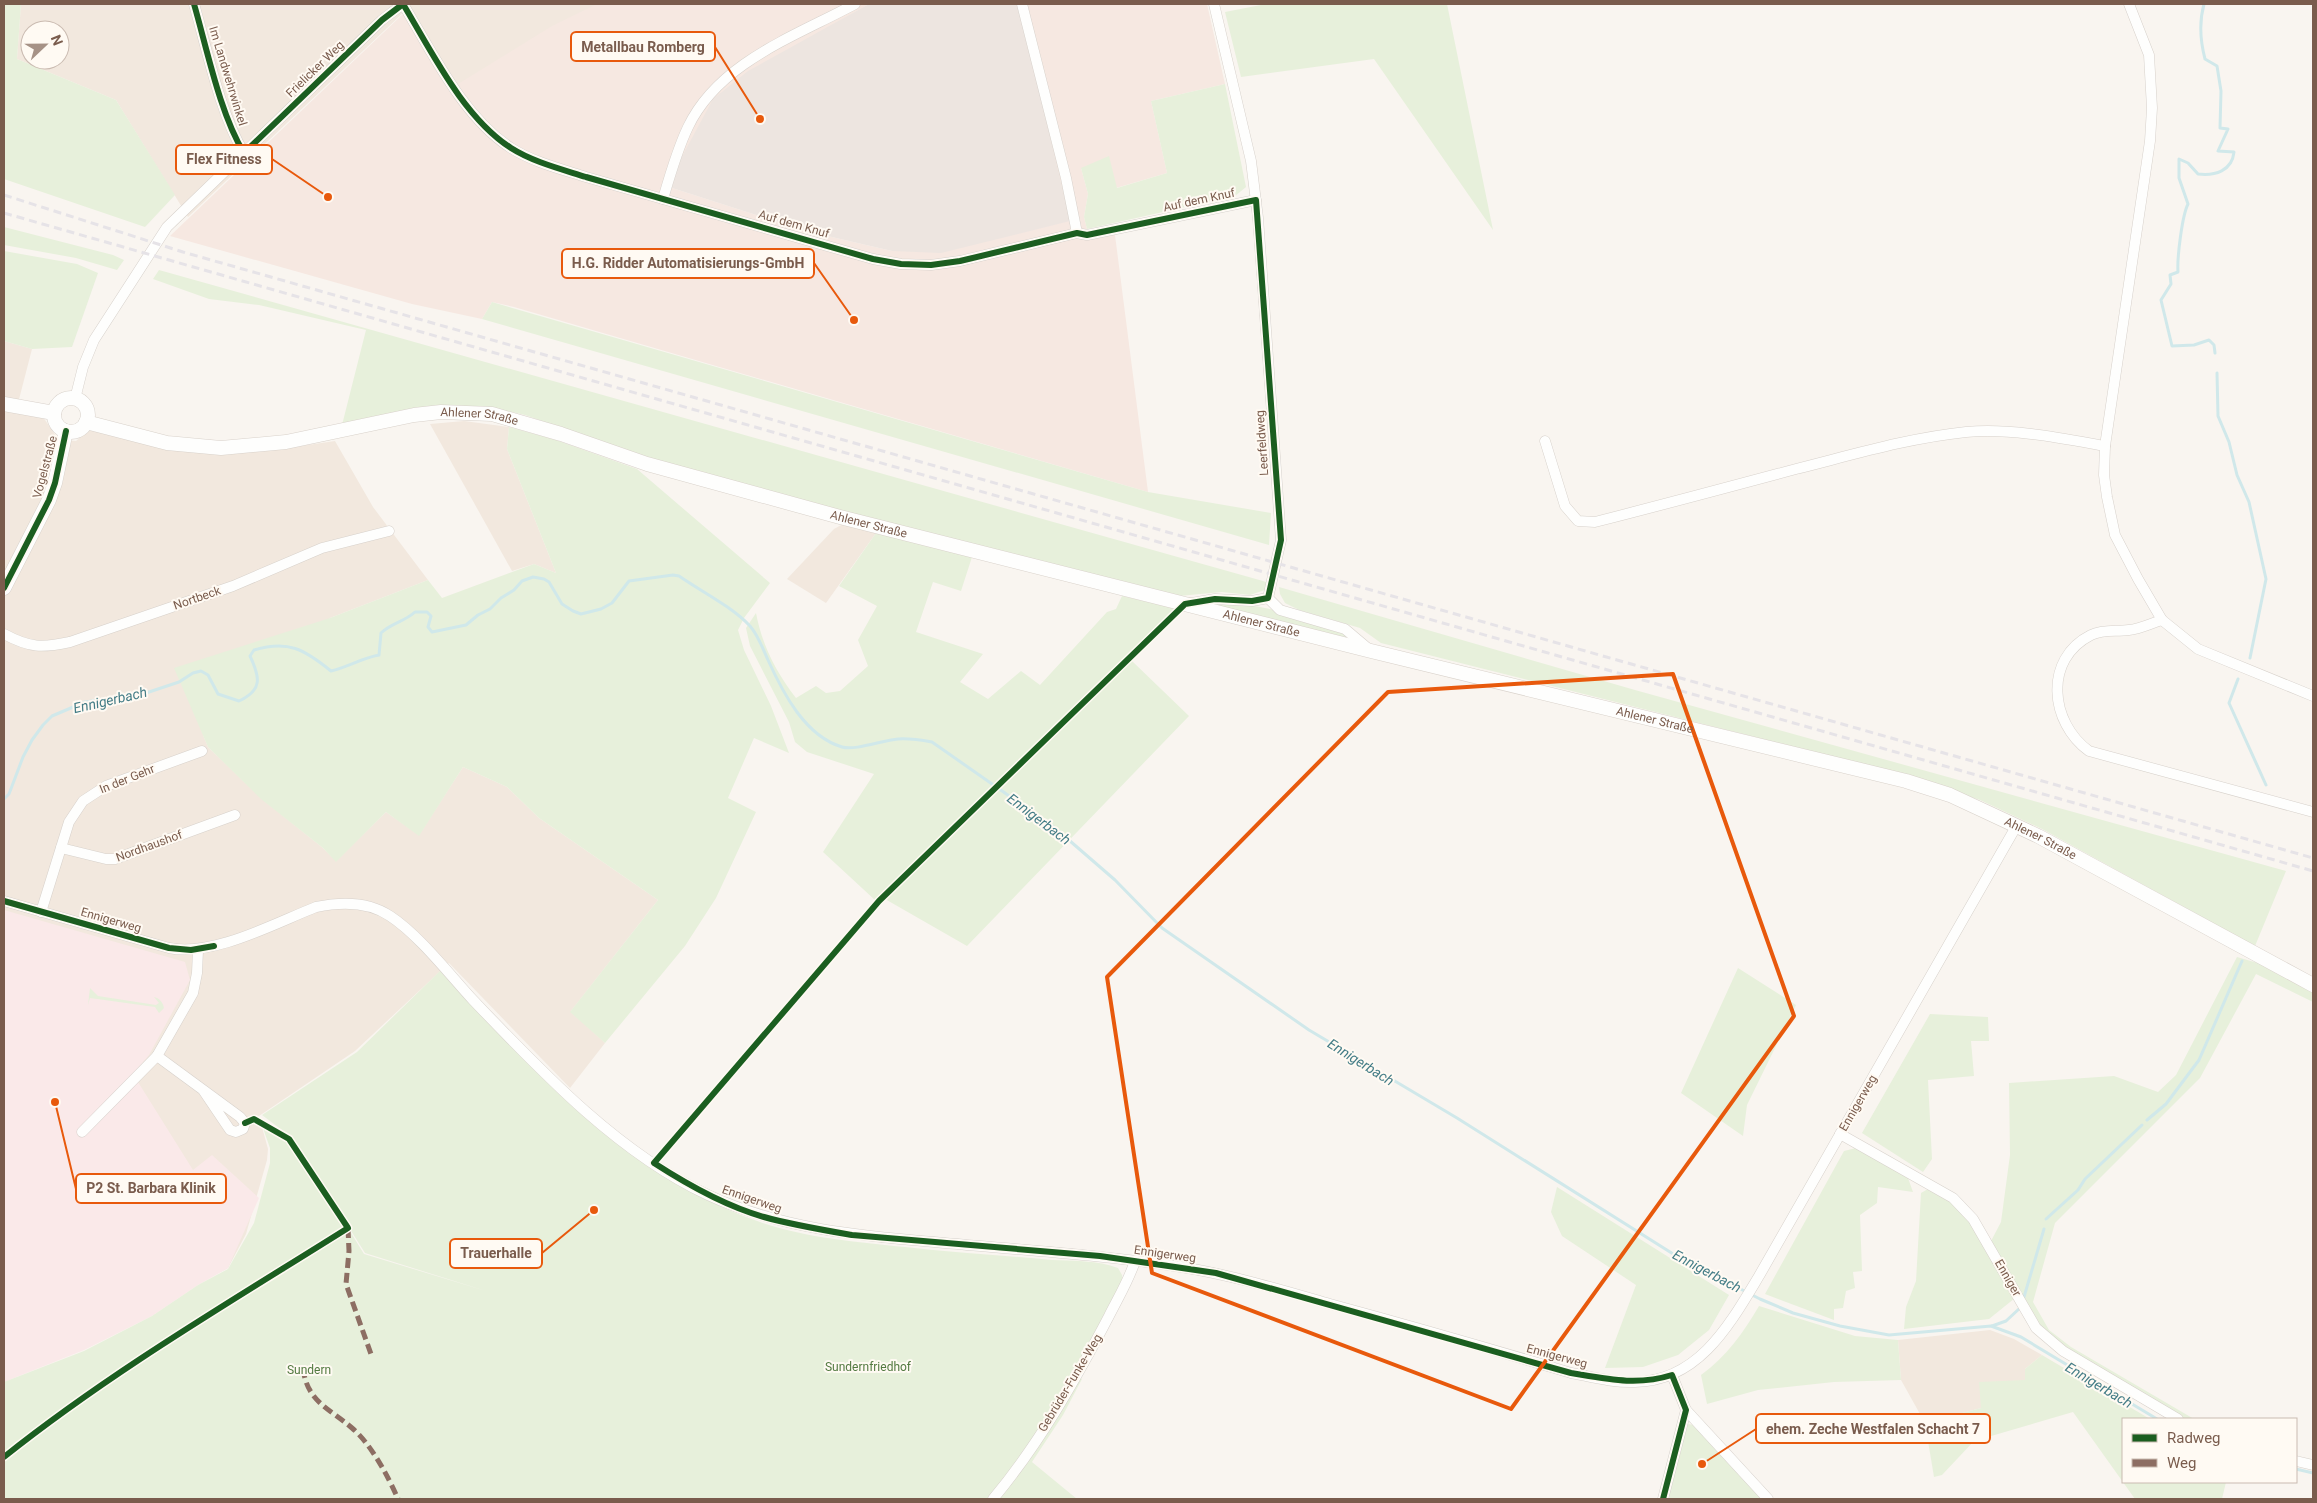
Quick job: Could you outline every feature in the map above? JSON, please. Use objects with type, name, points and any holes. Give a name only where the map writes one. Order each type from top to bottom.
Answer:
[{"type":"main road","points":[[75,399],[86,408],[86,422],[75,431],[66,431],[58,426],[54,413],[62,401],[75,399]]},
{"type":"main road","points":[[4,404],[54,413]]},
{"type":"main road","name":"Ahlener Straße","points":[[86,422],[167,442],[221,448],[286,442],[432,413],[465,412],[492,414],[561,434],[647,464],[794,504],[1371,651],[1906,781],[1950,796],[2017,825],[2313,985]]},
{"type":"main road","name":"Vogelstraße","points":[[4,588],[49,500],[55,483],[66,431]]},
{"type":"street","name":"Im Landwehrwinkel","points":[[194,4],[215,77],[236,139],[244,153]]},
{"type":"street","name":"Frielicker Weg","points":[[75,399],[83,367],[94,340],[167,227],[392,7],[403,4]]},
{"type":"street","name":"Auf dem Knuf","points":[[403,4],[470,110],[500,140],[512,149],[544,164],[873,259],[901,264],[931,265],[960,261],[1077,234],[1087,235],[1256,200]]},
{"type":"street","points":[[663,199],[671,171],[688,126],[714,89],[756,56],[855,4]]},
{"type":"street","points":[[1022,4],[1066,178],[1077,234]]},
{"type":"street","name":"Leerfeldweg","points":[[1214,4],[1251,161],[1256,200],[1281,531],[1278,563],[1268,598]]},
{"type":"street","points":[[2129,4],[2149,55],[2152,108],[2150,141],[2105,446],[2106,490],[2116,535],[2138,579],[2162,620],[2198,650],[2313,696]]},
{"type":"street","points":[[1545,441],[1565,506],[1578,521],[1595,522],[1917,440],[1968,432],[2004,433],[2105,446]]},
{"type":"street","name":"Nortbeck","points":[[4,634],[30,646],[70,642],[233,586],[322,548],[389,531]]},
{"type":"street","points":[[1185,604],[1215,599],[1252,601],[1268,598],[1280,610],[1353,633],[1371,651]]},
{"type":"street","points":[[2162,620],[2130,630],[2109,630],[2091,636],[2073,649],[2066,659],[2058,679],[2057,694],[2067,726],[2076,741],[2089,751],[2313,812]]},
{"type":"street","name":"In der Gehr","points":[[41,912],[68,822],[84,801],[106,786],[202,751]]},
{"type":"street","name":"Nordhaushof","points":[[61,848],[106,859],[115,858],[235,815]]},
{"type":"street","name":"Ennigerweg","points":[[4,901],[169,948],[198,950],[214,946],[316,907],[352,903],[372,907],[389,915],[412,934],[512,1040],[565,1092],[608,1130],[678,1178],[720,1200],[764,1217],[852,1235],[1135,1261],[1216,1273],[1571,1373],[1614,1381],[1636,1382],[1655,1380],[1672,1375],[1698,1359],[1723,1332],[1759,1276],[2017,825]]},
{"type":"street","points":[[82,1132],[157,1056],[193,993],[196,982],[198,950]]},
{"type":"street","points":[[157,1056],[203,1090]]},
{"type":"street","name":"Enniger","points":[[1840,1134],[1953,1198],[1973,1218],[2036,1328],[2063,1351],[2176,1418]]},
{"type":"street","name":"Gebrüder-Funke-Weg","points":[[993,1499],[1018,1469],[1093,1347],[1135,1261]]},
{"type":"street","points":[[1672,1375],[1686,1410],[1768,1499]]},
{"type":"street","points":[[1663,1499],[1686,1410]]},
{"type":"street","points":[[2297,1460],[2313,1465]]},
{"type":"highlighted area","points":[[1673,674],[1794,1016],[1511,1409],[1152,1273],[1107,977],[1388,692]]},
{"type":"shaded area","points":[[21,4],[601,4],[450,89],[404,12],[188,217],[116,100],[44,70],[70,70],[70,20],[20,20],[20,60],[17,59]]},
{"type":"shaded area","points":[[597,4],[869,4],[831,26],[666,186],[806,231],[892,251],[1019,4],[1207,4],[1225,84],[1151,101],[1167,173],[1116,188],[1081,168],[1088,194],[1084,217],[1087,229],[1115,235],[1148,492],[514,307],[492,302],[482,319],[412,304],[170,236],[405,12],[450,89],[552,26]]},
{"type":"shaded area","points":[[869,4],[1019,4],[1070,221],[941,253],[892,251],[806,231],[666,186],[713,99],[748,71]]},
{"type":"shaded area","points":[[4,341],[32,349],[16,411],[43,417],[56,436],[62,440],[76,441],[89,430],[171,449],[218,453],[267,451],[335,441],[373,507],[428,580],[330,618],[203,735],[208,747],[262,799],[323,848],[336,861],[386,812],[419,835],[463,767],[507,787],[539,818],[658,900],[571,1011],[605,1043],[570,1088],[449,963],[355,1051],[259,1116],[268,1149],[267,1160],[246,1234],[228,1268],[42,1365],[4,1382]]},
{"type":"shaded area","points":[[464,421],[509,427],[507,449],[556,573],[534,564],[512,571],[430,424]]},
{"type":"shaded area","points":[[843,524],[876,533],[826,603],[787,579],[834,529]]},
{"type":"shaded area","points":[[4,910],[185,962],[190,980],[149,1055],[133,1074],[193,1170],[212,1155],[259,1198],[228,1268],[198,1285],[152,1316],[84,1350],[4,1382]]},
{"type":"shaded area","points":[[1990,1330],[2014,1339],[2042,1355],[2025,1369],[2026,1380],[1981,1408],[1925,1423],[1901,1380],[1898,1340]]},
{"type":"green space","points":[[4,4],[21,4],[17,59],[20,60],[20,70],[44,70],[116,100],[175,195],[145,227],[4,179]]},
{"type":"green space","points":[[1266,4],[1447,4],[1493,230],[1374,59],[1241,77],[1225,12]]},
{"type":"green space","points":[[1225,84],[1246,187],[1235,196],[1087,229],[1084,217],[1088,194],[1081,168],[1109,156],[1117,188],[1167,173],[1151,101]]},
{"type":"green space","points":[[4,227],[113,255],[124,260],[117,270],[76,258],[4,245]]},
{"type":"green space","points":[[4,251],[77,264],[98,273],[72,347],[32,349],[4,341]]},
{"type":"green space","points":[[159,270],[1269,583],[1265,590],[1250,595],[1222,592],[1179,596],[840,510],[650,459],[525,415],[500,410],[454,406],[433,407],[342,425],[366,330],[259,305],[209,299],[153,279]]},
{"type":"green space","points":[[492,302],[1148,492],[1271,513],[1269,545],[482,319]]},
{"type":"green space","points":[[509,427],[556,440],[637,469],[770,583],[744,618],[738,630],[744,650],[771,706],[789,753],[754,738],[728,798],[756,812],[716,898],[685,946],[605,1043],[570,1012],[658,900],[539,818],[507,787],[463,767],[419,836],[386,812],[336,862],[323,848],[261,799],[208,747],[174,668],[330,618],[428,580],[442,598],[534,564],[556,573],[507,449]]},
{"type":"green space","points":[[876,533],[972,557],[961,591],[933,582],[916,632],[983,654],[960,682],[988,699],[1021,671],[1040,685],[1107,612],[1116,609],[1122,596],[1183,610],[1132,661],[1189,716],[967,946],[885,899],[995,793],[992,790],[876,901],[823,852],[874,774],[807,752],[795,742],[789,722],[750,646],[746,628],[756,613],[762,636],[771,658],[796,698],[816,686],[826,693],[840,691],[868,666],[858,640],[877,606],[839,586]]},
{"type":"green space","points":[[1279,587],[1635,690],[2286,871],[2255,946],[2042,829],[1980,800],[1906,775],[1381,643],[1360,628],[1299,610],[1285,603],[1280,594]]},
{"type":"green space","points":[[1213,603],[1250,605],[1270,609],[1344,632],[1355,642],[1212,606]]},
{"type":"green space","points":[[2237,957],[2261,964],[2313,993],[2313,1002],[2256,974],[2200,1078],[2055,1223],[2033,1302],[2049,1330],[2071,1347],[2192,1418],[2181,1418],[2068,1351],[2040,1325],[1991,1241],[2001,1222],[2010,1155],[2009,1083],[2114,1076],[2158,1092],[2176,1075]]},
{"type":"green space","points":[[1738,968],[1796,1005],[1747,1105],[1743,1136],[1681,1093]]},
{"type":"green space","points":[[440,971],[511,1047],[585,1117],[624,1149],[666,1177],[711,1202],[760,1222],[795,1232],[832,1239],[942,1251],[1094,1262],[1118,1268],[1123,1282],[1076,1369],[1071,1371],[1082,1379],[1063,1415],[1032,1462],[1077,1499],[4,1499],[4,1382],[84,1351],[152,1316],[198,1285],[228,1269],[254,1223],[270,1163],[270,1148],[259,1117],[290,1136],[262,1115],[357,1052]],"holes":[[[300,1150],[365,1253],[486,1291],[364,1254]]]},
{"type":"green space","points":[[90,988],[98,996],[156,1005],[159,1003],[154,997],[158,998],[164,1008],[159,1013],[155,1007],[90,998],[88,1005]]},
{"type":"green space","points":[[1930,1014],[1988,1017],[1989,1041],[1971,1041],[1974,1076],[1928,1080],[1932,1159],[1923,1172],[1862,1133]]},
{"type":"green space","points":[[1856,1148],[1908,1178],[1913,1192],[1878,1187],[1877,1203],[1860,1215],[1862,1271],[1853,1272],[1855,1288],[1846,1291],[1843,1308],[1834,1309],[1834,1320],[1765,1294],[1844,1151]]},
{"type":"green space","points":[[1557,1187],[1729,1295],[1709,1330],[1678,1355],[1643,1367],[1605,1368],[1636,1285],[1562,1236],[1551,1212]]},
{"type":"green space","points":[[1928,1189],[1962,1209],[2015,1298],[1989,1319],[1904,1329],[1906,1307],[1916,1281],[1921,1193]]},
{"type":"green space","points":[[1759,1306],[1855,1336],[1898,1340],[1901,1380],[1834,1382],[1758,1390],[1707,1404],[1701,1375],[1734,1344]]},
{"type":"green space","points":[[2042,1355],[2148,1418],[2122,1418],[2122,1481],[2073,1412],[1974,1441],[1942,1475],[1934,1477],[1925,1423],[1981,1408],[1979,1382],[2025,1380],[2025,1369]]},
{"type":"green space","points":[[1688,1424],[1694,1425],[1762,1499],[1666,1499],[1684,1428]]},
{"type":"green space","points":[[2124,1483],[2226,1483],[2222,1499],[2135,1499]]},
{"type":"waterway","points":[[2204,4],[2201,24],[2203,52],[2205,59],[2217,66],[2221,91],[2220,128],[2228,129],[2218,151],[2234,152],[2233,158],[2226,168],[2211,174],[2198,174],[2188,163],[2179,159],[2179,178],[2188,204],[2180,237],[2178,272],[2170,275],[2171,284],[2161,300],[2172,346],[2194,345],[2209,340],[2214,345],[2215,353]]},
{"type":"waterway","points":[[2217,373],[2218,416],[2229,442],[2237,475],[2249,502],[2266,579],[2250,658]]},
{"type":"waterway","name":"Ennigerbach","points":[[4,799],[9,794],[23,757],[43,725],[52,716],[85,702],[143,694],[179,682],[193,673],[201,671],[208,675],[218,694],[239,701],[247,697],[256,687],[256,670],[250,656],[254,650],[286,646],[304,652],[331,671],[379,655],[381,633],[415,612],[427,612],[431,616],[428,627],[432,632],[466,625],[478,615],[490,609],[501,598],[514,590],[522,581],[533,577],[549,582],[562,604],[581,614],[601,609],[612,603],[629,581],[673,575],[679,576],[725,606],[750,626],[758,638],[788,699],[806,723],[817,733],[829,741],[848,748],[898,739],[932,742],[1055,828],[1115,880],[1162,928],[1309,1030],[1457,1118],[1678,1257],[1760,1299],[1793,1313],[1840,1326],[1889,1335],[1991,1326],[2021,1337],[2155,1418]]},
{"type":"waterway","points":[[2238,679],[2229,703],[2266,785]]},
{"type":"waterway","points":[[2147,1120],[2166,1104],[2199,1060],[2242,961]]},
{"type":"waterway","points":[[2046,1219],[2078,1190],[2085,1179],[2142,1125]]},
{"type":"waterway","points":[[2024,1297],[2044,1229]]},
{"type":"waterway","points":[[1992,1326],[2006,1321],[2020,1308]]},
{"type":"waterway","name":"Ennigerbach","points":[[2297,1469],[2313,1473]]},
{"type":"railway","points":[[4,195],[183,252],[2313,858]]},
{"type":"railway","points":[[4,213],[2313,871]]},
{"type":"marked path","points":[[348,1228],[349,1251],[346,1284],[371,1354]]},
{"type":"marked path","points":[[303,1368],[305,1380],[314,1397],[352,1428],[366,1443],[384,1471],[398,1499]]},
{"type":"cycle path","points":[[194,4],[221,101],[235,137],[244,153],[382,20],[403,4],[437,62],[463,101],[494,135],[520,153],[547,165],[586,177],[873,259],[901,264],[931,265],[960,261],[1077,233],[1087,235],[1256,200],[1281,540],[1268,598],[1252,601],[1215,599],[1185,604],[879,901],[654,1163],[693,1187],[721,1201],[764,1217],[797,1225],[852,1235],[1100,1256],[1216,1273],[1571,1373],[1634,1381],[1672,1375],[1686,1410],[1663,1499]]},
{"type":"cycle path","points":[[4,588],[49,500],[55,483],[66,431]]},
{"type":"cycle path","points":[[4,901],[169,948],[191,950],[214,946]]},
{"type":"cycle path","points":[[4,1457],[45,1425],[130,1366],[348,1228],[289,1139],[254,1119],[245,1123]]},
{"type":"place","name":"Metallbau Romberg","points":[[760,119]]},
{"type":"place","name":"Flex Fitness","points":[[328,197]]},
{"type":"place","name":"H.G. Ridder Automatisierungs-GmbH","points":[[854,320]]},
{"type":"place","name":"P2 St. Barbara Klinik","points":[[55,1102]]},
{"type":"place","name":"Trauerhalle","points":[[594,1210]]},
{"type":"place","name":"ehem. Zeche Westfalen Schacht 7","points":[[1702,1464]]},
{"type":"park label","name":"Sundernfriedhof","points":[[868,1367]]},
{"type":"park label","name":"Sundern","points":[[309,1370]]}]
